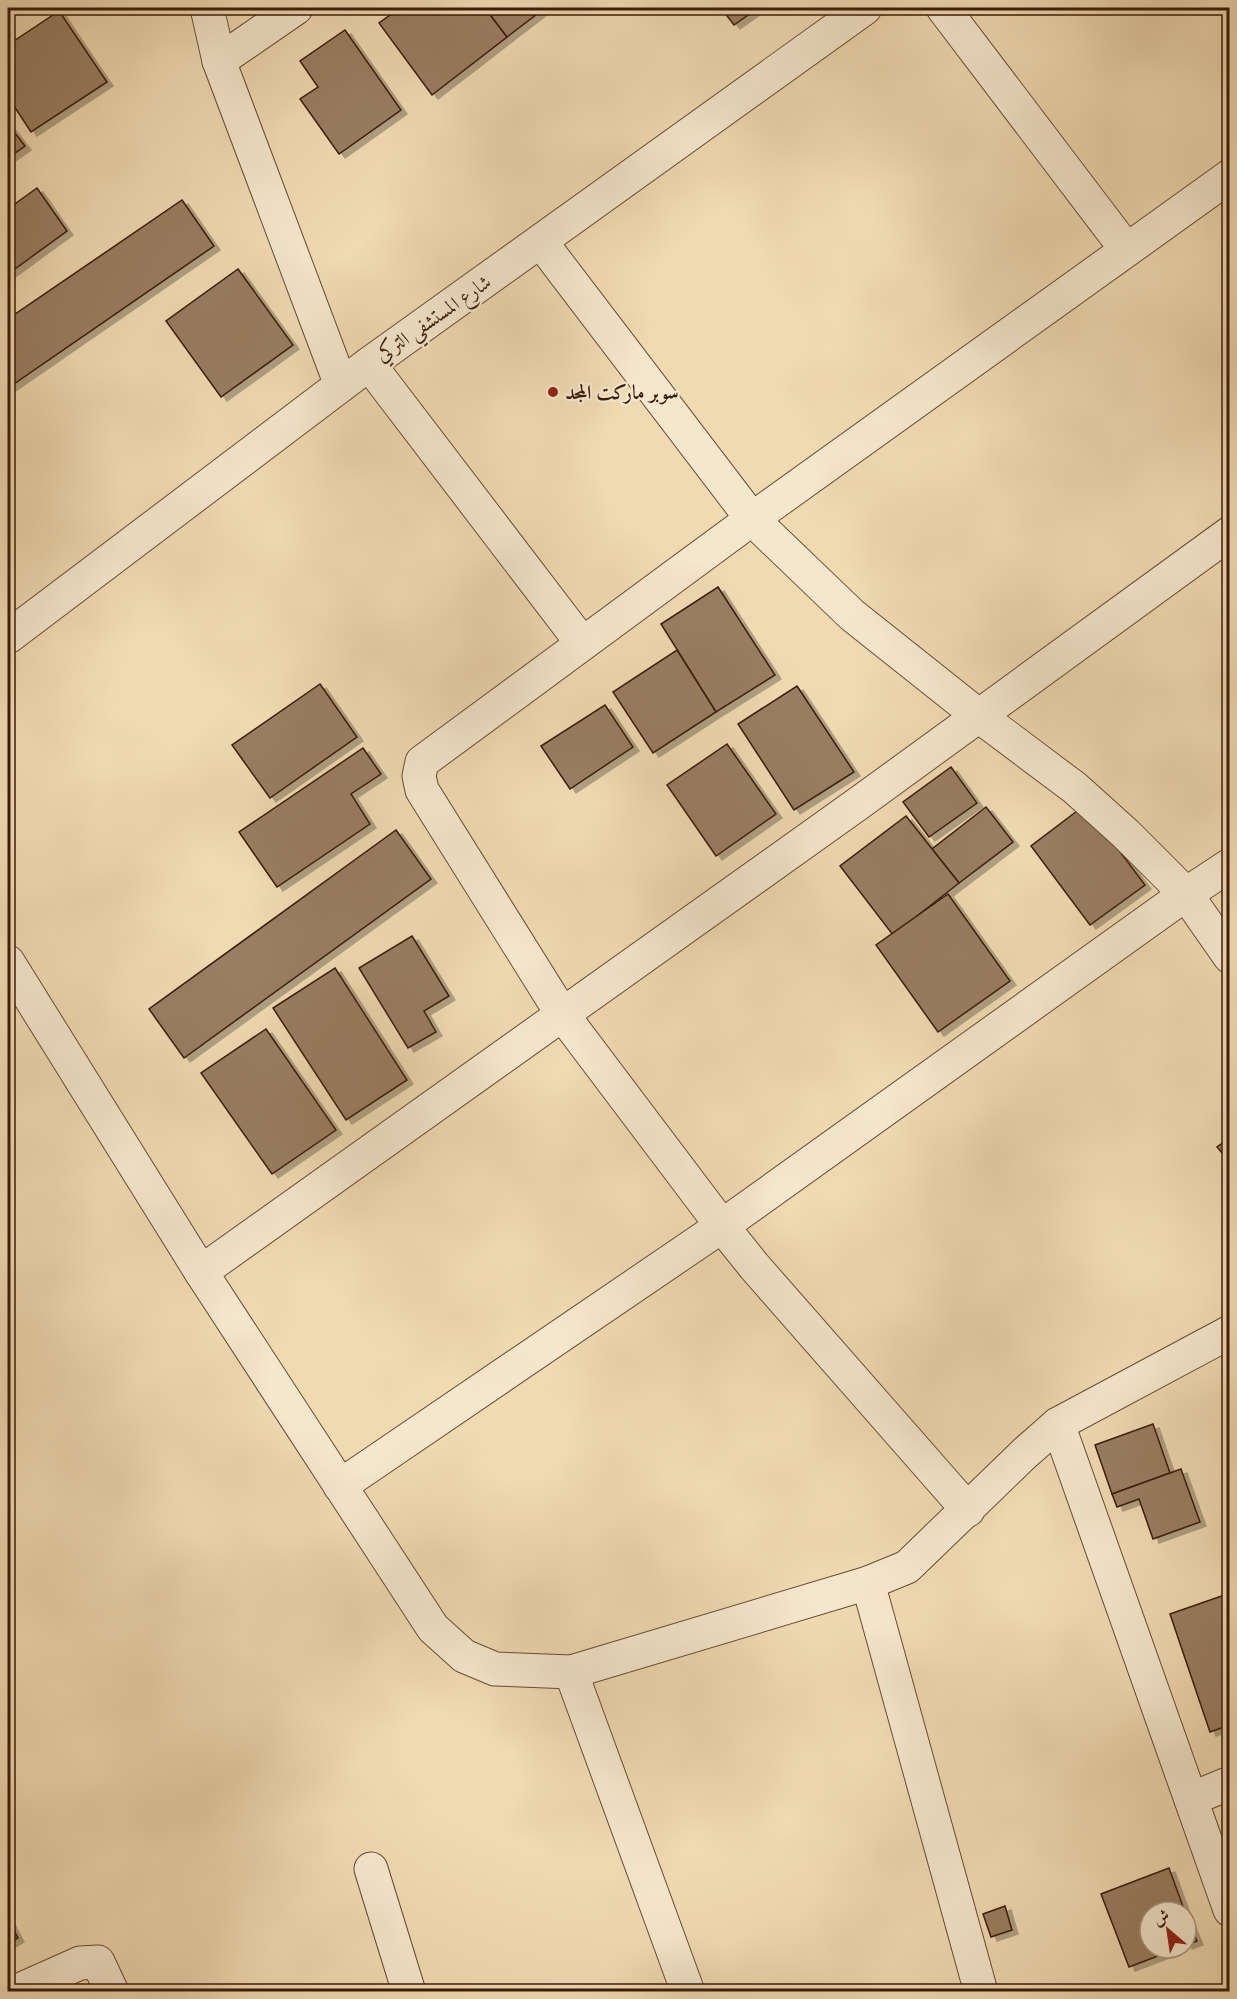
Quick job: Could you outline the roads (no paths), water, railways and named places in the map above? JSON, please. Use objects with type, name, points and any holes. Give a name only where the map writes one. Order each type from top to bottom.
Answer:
[{"type":"street","points":[[207,8],[219,61],[341,385]]},
{"type":"street","points":[[219,61],[296,8]]},
{"type":"street","name":"شارع المستشفي التركي","points":[[9,630],[369,364],[865,8]]},
{"type":"street","points":[[943,8],[1126,249]]},
{"type":"street","points":[[968,1509],[754,1266],[562,1014],[422,790],[419,776],[422,762],[582,643],[1230,176]]},
{"type":"street","points":[[541,242],[752,519],[852,615],[1075,788],[1126,834],[1186,894],[1230,957]]},
{"type":"street","points":[[369,364],[582,643]]},
{"type":"street","points":[[201,1272],[980,716],[1230,533]]},
{"type":"street","points":[[340,1486],[722,1226],[1230,864]]},
{"type":"street","points":[[8,962],[201,1272],[433,1628],[464,1656],[495,1669],[571,1672],[868,1583],[907,1568],[1058,1424],[1230,1332]]},
{"type":"street","points":[[1058,1424],[1230,1910]]},
{"type":"street","points":[[868,1583],[981,1992]]},
{"type":"street","points":[[571,1672],[688,1992]]},
{"type":"street","points":[[1191,1799],[1230,1783]]},
{"type":"street","points":[[371,1869],[409,1992]]},
{"type":"street","points":[[15,1992],[80,1963],[98,1962],[112,1992]]},
{"type":"place","name":"سوبر ماركت المجد","points":[[553,392]]}]
